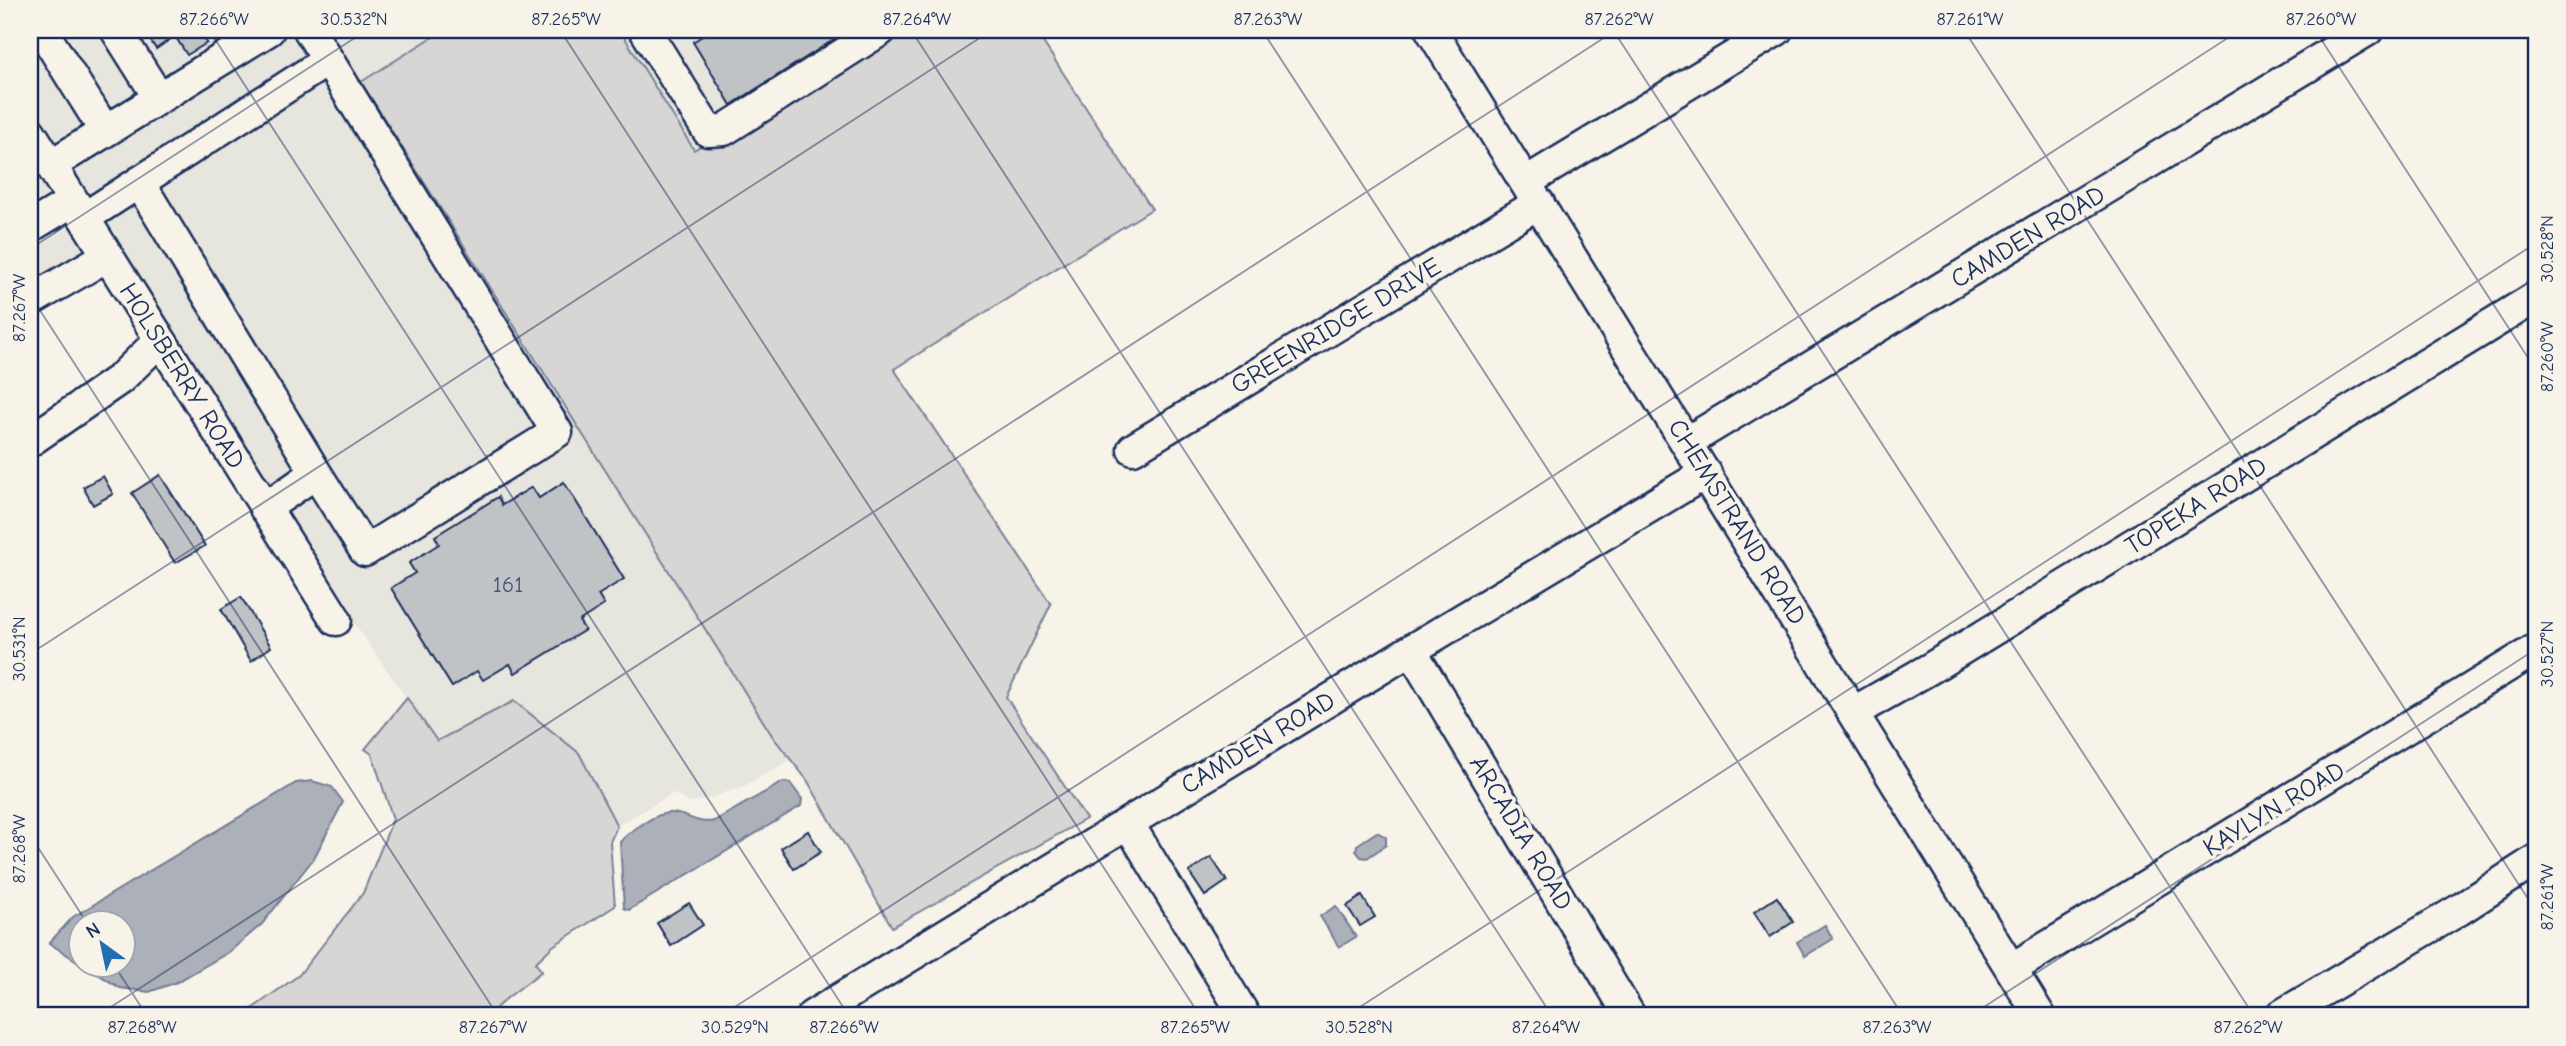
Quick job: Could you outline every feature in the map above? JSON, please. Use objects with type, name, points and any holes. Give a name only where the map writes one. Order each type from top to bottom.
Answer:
[{"type":"street","points":[[42,30],[105,131]]},
{"type":"street","points":[[116,30],[159,98]]},
{"type":"street","points":[[51,165],[159,98],[234,39],[269,30]]},
{"type":"street","points":[[139,182],[365,551],[557,432],[309,30]]},
{"type":"street","points":[[645,30],[708,131],[724,130],[881,30]]},
{"type":"street","name":"CHEMSTRAND ROAD","points":[[1431,30],[2040,1016]]},
{"type":"street","name":"GREENRIDGE DRIVE","points":[[1133,449],[1532,192],[1777,30]]},
{"type":"street","name":"CAMDEN ROAD","points":[[1687,442],[2368,30]]},
{"type":"street","points":[[30,227],[78,210],[139,182],[328,60]]},
{"type":"street","name":"HOLSBERRY ROAD","points":[[30,132],[336,620]]},
{"type":"street","points":[[30,301],[107,256]]},
{"type":"street","name":"TOPEKA ROAD","points":[[1854,712],[1931,668],[2536,297]]},
{"type":"street","points":[[30,441],[120,379],[160,340]]},
{"type":"street","points":[[265,508],[316,473]]},
{"type":"street","name":"CAMDEN ROAD","points":[[812,1016],[1706,473]]},
{"type":"street","name":"KAYLYN ROAD","points":[[2011,969],[2536,649]]},
{"type":"street","name":"ARCADIA ROAD","points":[[1411,650],[1630,1016]]},
{"type":"street","points":[[1128,822],[1245,1016]]},
{"type":"street","points":[[2280,1016],[2459,910],[2536,860]]},
{"type":"shaded area","points":[[30,30],[444,30],[361,83],[773,737],[791,760],[744,786],[713,797],[689,803],[674,793],[617,826],[579,753],[437,742],[302,548],[30,112]]},
{"type":"shaded area","points":[[444,30],[620,30],[694,150],[893,30],[1035,30],[1152,209],[894,369],[1051,604],[1006,697],[1086,819],[892,927],[807,780],[773,737],[361,82]]},
{"type":"shaded area","points":[[620,30],[893,30],[693,150]]},
{"type":"shaded area","points":[[30,151],[100,264],[30,305]]},
{"type":"shaded area","points":[[407,698],[437,741],[514,701],[579,753],[617,826],[610,842],[615,906],[553,946],[535,963],[542,971],[487,1016],[242,1016],[299,975],[363,893],[393,819],[372,754],[365,749]]},
{"type":"shaded area","points":[[312,781],[332,787],[343,802],[314,858],[262,924],[229,952],[177,982],[149,992],[120,988],[106,979],[136,979],[136,909],[86,909],[296,783]]},
{"type":"shaded area","points":[[783,782],[790,783],[802,799],[801,806],[629,910],[624,908],[620,842],[630,833],[666,813],[703,822],[714,821]]},
{"type":"shaded area","points":[[1377,832],[1386,837],[1386,845],[1367,858],[1361,857],[1356,851],[1357,845]]},
{"type":"shaded area","points":[[1336,906],[1356,937],[1339,947],[1320,916]]},
{"type":"shaded area","points":[[66,925],[66,954],[49,943]]},
{"type":"shaded area","points":[[1825,925],[1833,939],[1805,956],[1797,942]]},
{"type":"building","points":[[144,30],[199,30],[207,43],[187,55],[175,36],[156,49]]},
{"type":"building","points":[[711,30],[849,30],[731,105],[693,42]]},
{"type":"building","points":[[160,475],[205,546],[175,563],[132,493]]},
{"type":"building","points":[[103,476],[113,494],[93,505],[83,487]]},
{"type":"building","points":[[564,482],[624,579],[598,595],[604,605],[579,621],[585,630],[515,673],[510,664],[483,680],[477,671],[452,687],[391,588],[415,573],[409,563],[439,544],[435,536],[498,497],[502,505],[532,487],[539,498]]},
{"type":"building","points":[[241,597],[271,647],[251,661],[221,609]]},
{"type":"building","points":[[808,831],[821,852],[794,869],[781,848]]},
{"type":"building","points":[[1211,857],[1227,881],[1205,896],[1189,872]]},
{"type":"building","points":[[1362,896],[1375,917],[1360,926],[1347,906]]},
{"type":"building","points":[[1777,897],[1793,922],[1770,937],[1754,912]]},
{"type":"building","points":[[689,903],[703,925],[671,946],[657,923]]}]
